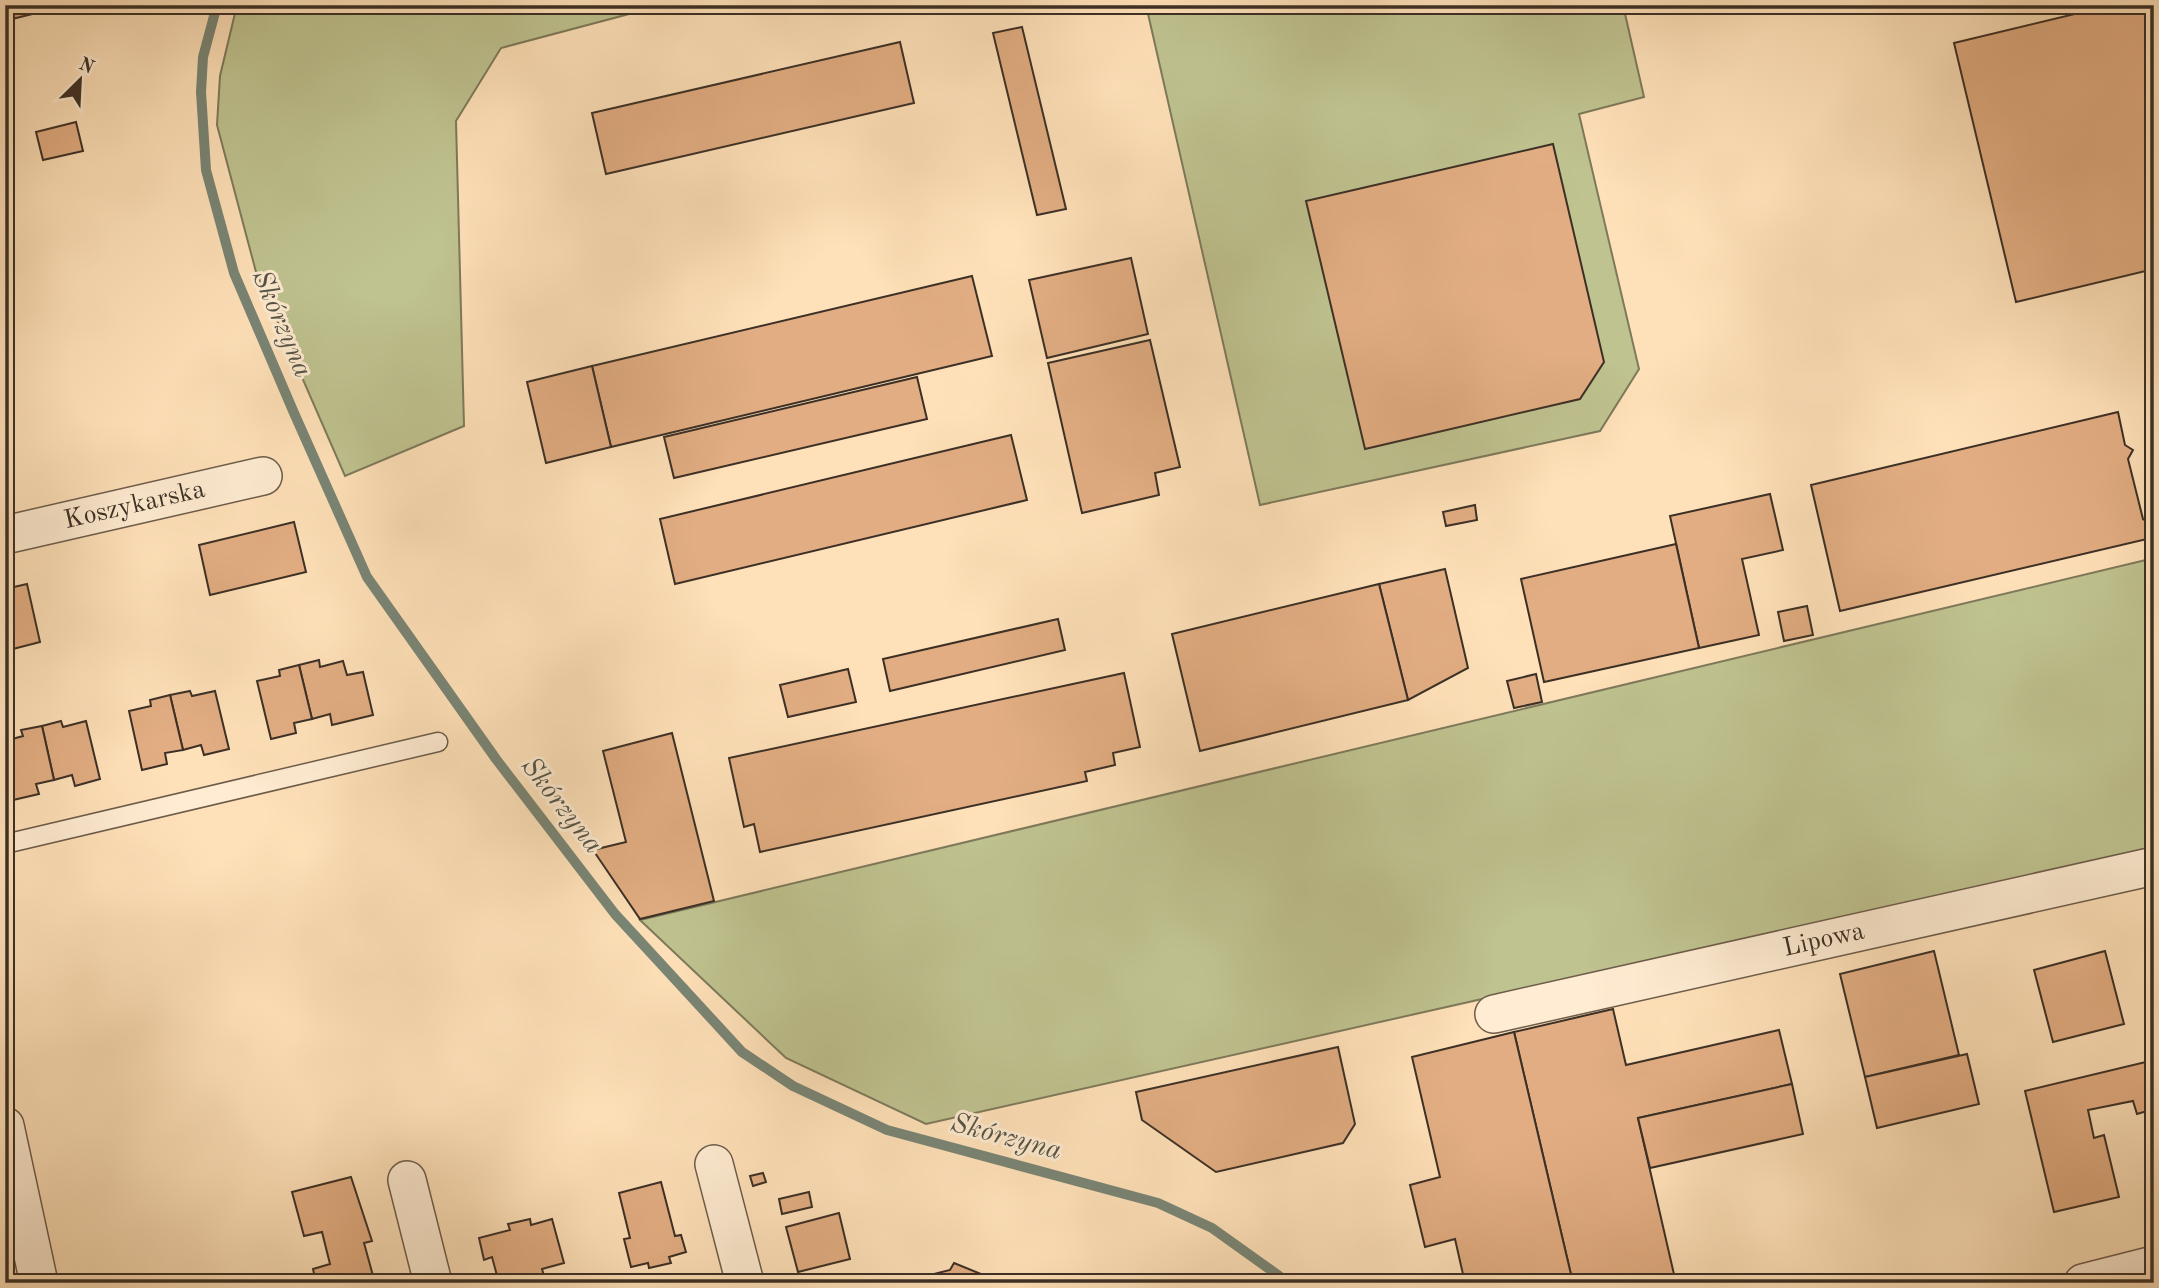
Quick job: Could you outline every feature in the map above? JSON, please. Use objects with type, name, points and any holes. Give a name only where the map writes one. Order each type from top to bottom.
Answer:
[{"type":"street","name":"Koszykarska","points":[[5,535],[263,476]]},
{"type":"street","name":"Lipowa","points":[[1494,1014],[2154,866]]},
{"type":"street","points":[[5,1126],[11,1182],[39,1283]]},
{"type":"street","points":[[714,1164],[745,1283]]},
{"type":"street","points":[[407,1180],[433,1283]]},
{"type":"street","points":[[2083,1283],[2154,1265]]},
{"type":"lane","points":[[5,844],[438,742]]},
{"type":"green space","points":[[237,5],[663,5],[501,48],[456,121],[464,426],[345,476],[256,272],[217,125],[220,76]]},
{"type":"green space","points":[[1146,5],[1623,5],[1644,97],[1579,114],[1639,369],[1600,431],[1260,505]]},
{"type":"green space","points":[[2154,558],[2154,848],[926,1124],[786,1058],[640,920]]},
{"type":"building","points":[[9,5],[52,5],[53,9],[12,19]]},
{"type":"building","points":[[2112,5],[2154,5],[2154,269],[2016,302],[1954,43]]},
{"type":"building","points":[[1022,27],[1066,209],[1037,215],[993,33]]},
{"type":"building","points":[[900,42],[914,103],[606,174],[592,113]]},
{"type":"building","points":[[76,122],[83,151],[43,160],[36,132]]},
{"type":"building","points":[[1553,144],[1604,362],[1580,399],[1365,449],[1306,201]]},
{"type":"building","points":[[1131,258],[1148,334],[1047,358],[1029,280]]},
{"type":"building","points":[[972,276],[992,356],[611,447],[592,366]]},
{"type":"building","points":[[1150,340],[1180,467],[1155,473],[1159,495],[1082,513],[1048,363]]},
{"type":"building","points":[[592,366],[611,447],[546,463],[527,382]]},
{"type":"building","points":[[917,377],[927,419],[674,478],[664,437]]},
{"type":"building","points":[[2118,412],[2125,445],[2133,450],[2128,459],[2143,519],[2151,524],[2146,533],[2147,539],[1840,611],[1811,485]]},
{"type":"building","points":[[1011,435],[1027,500],[675,584],[660,519]]},
{"type":"building","points":[[1770,494],[1783,550],[1742,559],[1759,635],[1699,648],[1670,516]]},
{"type":"building","points":[[1475,505],[1477,520],[1446,526],[1443,512]]},
{"type":"building","points":[[294,522],[306,572],[210,595],[199,545]]},
{"type":"building","points":[[1676,544],[1699,648],[1544,682],[1521,579]]},
{"type":"building","points":[[1445,569],[1468,668],[1408,700],[1379,584]]},
{"type":"building","points":[[27,584],[40,642],[9,650],[5,634],[5,589]]},
{"type":"building","points":[[1379,584],[1408,700],[1200,751],[1172,634]]},
{"type":"building","points":[[1807,606],[1813,635],[1784,641],[1778,612]]},
{"type":"building","points":[[1058,619],[1065,650],[890,691],[883,659]]},
{"type":"building","points":[[319,660],[320,667],[343,661],[347,675],[363,672],[373,715],[332,725],[330,714],[312,719],[299,665]]},
{"type":"building","points":[[299,665],[312,719],[294,723],[296,733],[271,739],[257,681],[280,676],[279,670]]},
{"type":"building","points":[[848,669],[856,702],[788,717],[780,685]]},
{"type":"building","points":[[1124,673],[1140,747],[1113,753],[1115,765],[1085,772],[1087,781],[760,852],[754,824],[744,827],[729,758]]},
{"type":"building","points":[[1536,674],[1542,702],[1514,708],[1507,681]]},
{"type":"building","points":[[190,691],[192,696],[215,691],[229,749],[204,755],[201,745],[183,750],[170,695]]},
{"type":"building","points":[[170,695],[183,750],[165,753],[167,764],[142,770],[129,711],[151,706],[150,700]]},
{"type":"building","points":[[61,721],[63,727],[86,721],[100,779],[75,786],[72,775],[54,780],[42,726]]},
{"type":"building","points":[[42,726],[54,780],[36,784],[39,794],[13,800],[5,766],[5,741],[23,736],[21,730]]},
{"type":"building","points":[[672,733],[714,901],[640,919],[593,850],[626,842],[603,751]]},
{"type":"building","points":[[1934,951],[1959,1055],[1865,1077],[1840,974]]},
{"type":"building","points":[[2105,951],[2124,1024],[2053,1042],[2034,970]]},
{"type":"building","points":[[1613,1009],[1626,1065],[1779,1030],[1792,1084],[1638,1118],[1676,1283],[1573,1283],[1514,1032]]},
{"type":"building","points":[[1514,1032],[1573,1283],[1465,1283],[1455,1239],[1425,1247],[1410,1185],[1440,1177],[1412,1057]]},
{"type":"building","points":[[1338,1047],[1355,1124],[1343,1143],[1216,1172],[1142,1120],[1136,1092]]},
{"type":"building","points":[[1967,1054],[1979,1104],[1877,1128],[1865,1077]]},
{"type":"building","points":[[2154,1060],[2154,1109],[2137,1114],[2133,1101],[2088,1110],[2094,1138],[2104,1135],[2119,1197],[2054,1212],[2025,1091]]},
{"type":"building","points":[[1792,1084],[1803,1134],[1650,1168],[1638,1118]]},
{"type":"building","points":[[763,1173],[766,1182],[753,1186],[750,1176]]},
{"type":"building","points":[[351,1177],[372,1241],[364,1243],[375,1283],[316,1283],[313,1269],[330,1264],[322,1232],[304,1236],[292,1192]]},
{"type":"building","points":[[661,1182],[675,1236],[681,1235],[686,1252],[669,1257],[671,1263],[649,1268],[648,1263],[631,1267],[624,1239],[630,1238],[619,1193]]},
{"type":"building","points":[[809,1192],[812,1207],[782,1214],[779,1199]]},
{"type":"building","points":[[839,1213],[850,1259],[798,1272],[786,1227]]},
{"type":"building","points":[[530,1219],[531,1225],[552,1219],[564,1263],[542,1269],[546,1283],[499,1283],[492,1257],[484,1260],[479,1238],[510,1230],[508,1224]]},
{"type":"building","points":[[954,1263],[998,1283],[932,1283],[930,1275],[950,1270]]},
{"type":"building","points":[[1195,1275],[1197,1283],[1164,1283]]},
{"type":"waterway","name":"Skórzyna","points":[[217,5],[203,57],[201,92],[206,170],[234,273],[294,413],[367,577],[496,759],[615,914],[742,1052],[793,1086],[887,1130],[1158,1203],[1212,1228],[1289,1283]]}]
